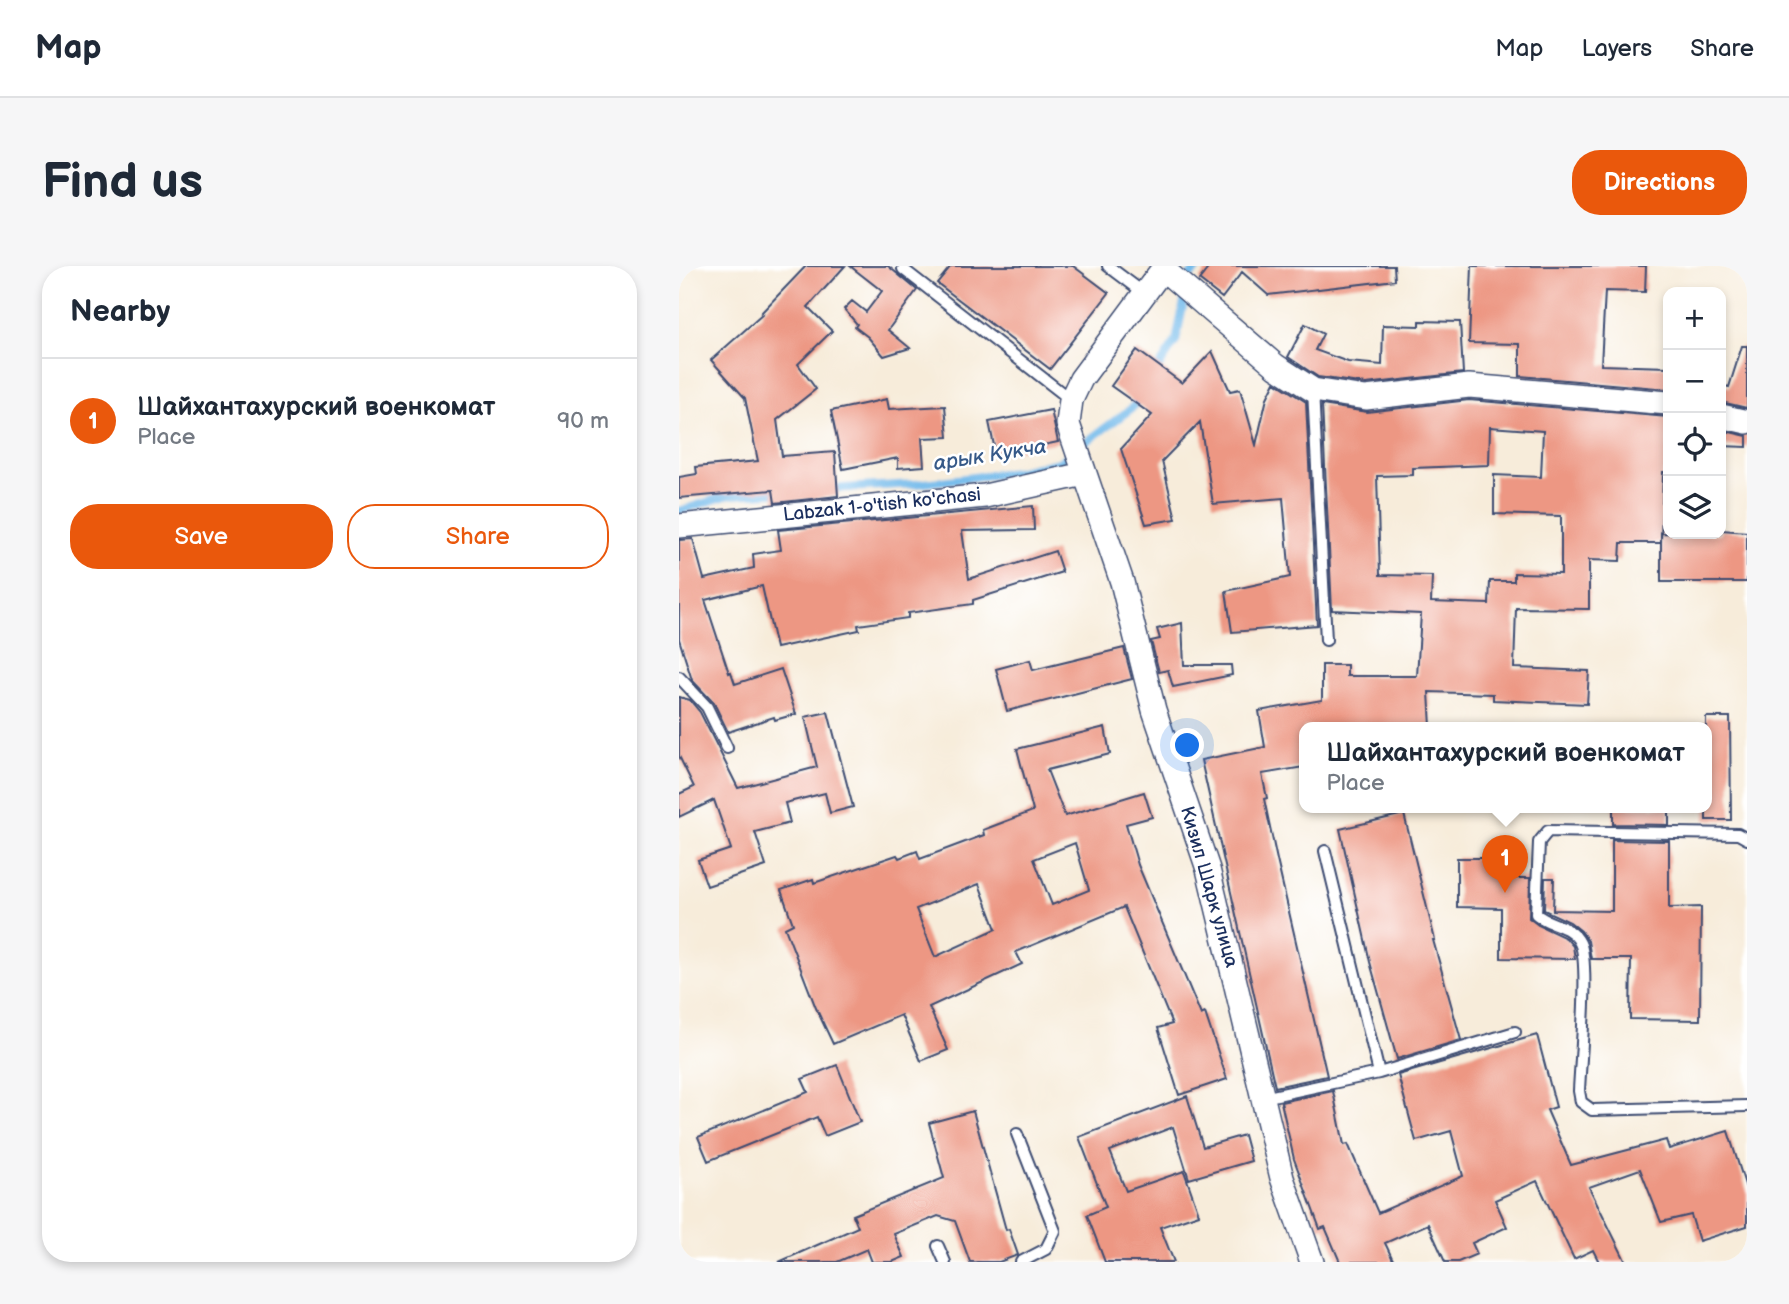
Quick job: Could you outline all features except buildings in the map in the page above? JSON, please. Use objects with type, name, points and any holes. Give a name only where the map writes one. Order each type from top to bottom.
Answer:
[{"type":"street","points":[[1070,400],[1081,379],[1164,267],[1276,366],[1313,390],[1366,398],[1469,386],[1663,404]]},
{"type":"street","name":"Кизил Шарк улица","points":[[1070,400],[1068,424],[1122,582],[1154,710],[1208,869],[1282,1178],[1312,1262]]},
{"type":"street","points":[[1726,417],[1747,422]]},
{"type":"street","name":"Labzak 1-o'tish ko'chasi","points":[[679,526],[985,496],[1084,474]]},
{"type":"lane","points":[[1108,266],[1144,293]]},
{"type":"lane","points":[[903,269],[1070,400]]},
{"type":"lane","points":[[1313,390],[1326,640]]},
{"type":"lane","points":[[679,677],[707,707],[727,748]]},
{"type":"lane","points":[[1747,839],[1738,834],[1548,831],[1539,842],[1535,914],[1543,920],[1565,927],[1580,943],[1584,972],[1579,1091],[1581,1102],[1592,1110],[1747,1106]]},
{"type":"lane","points":[[1325,851],[1379,1073]]},
{"type":"lane","points":[[1263,1098],[1379,1073],[1515,1032]]},
{"type":"lane","points":[[1017,1134],[1055,1231],[1046,1249],[1021,1262]]},
{"type":"lane","points":[[938,1246],[945,1262]]},
{"type":"waterway","name":"арык Кукча","points":[[1154,374],[1176,341],[1189,277],[1199,266]]},
{"type":"waterway","name":"арык Кукча","points":[[828,489],[916,484],[1015,472],[1059,462],[1132,408],[1139,397]]},
{"type":"waterway","name":"арык Кукча","points":[[679,511],[729,495],[784,492]]},
{"type":"place","name":"Шайхантахурский военкомат","points":[[1505,893]]}]
